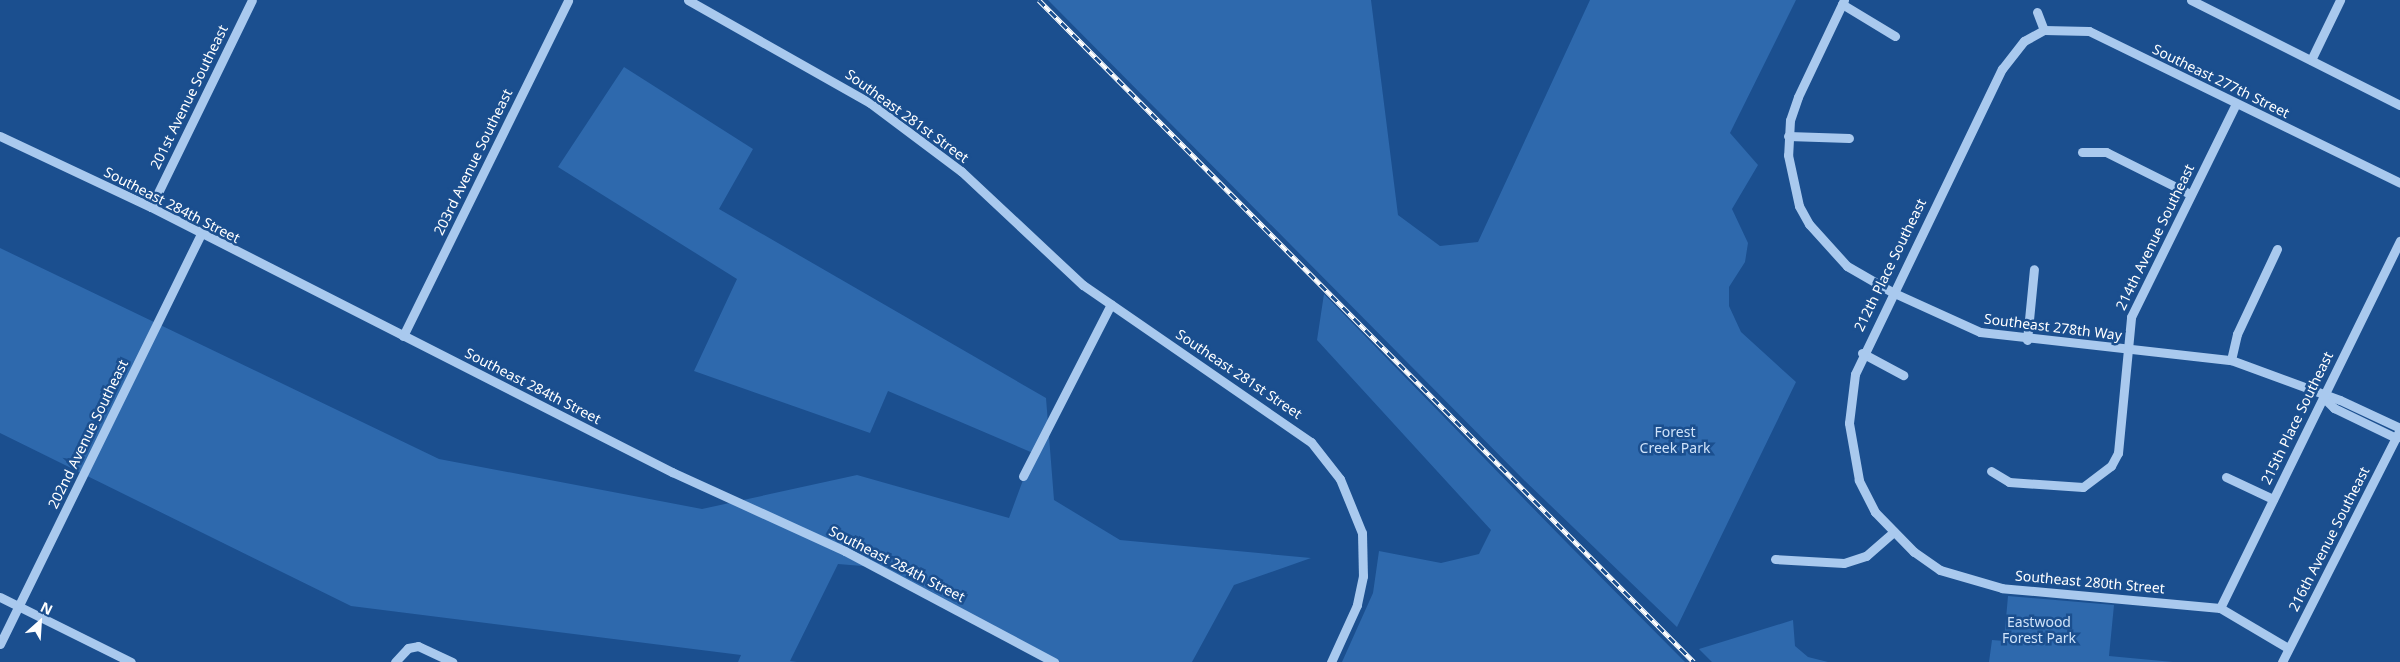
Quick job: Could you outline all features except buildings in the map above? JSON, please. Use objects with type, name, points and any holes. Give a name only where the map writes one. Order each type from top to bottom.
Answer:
[{"type":"street","name":"201st Avenue Southeast","points":[[151,207],[252,0]]},
{"type":"street","name":"203rd Avenue Southeast","points":[[403,336],[568,0]]},
{"type":"street","name":"Southeast 281st Street","points":[[688,0],[831,78],[901,124],[1111,304],[1293,426],[1323,455],[1340,479],[1362,534],[1363,576],[1353,619],[1331,662]]},
{"type":"street","points":[[2191,0],[2400,105]]},
{"type":"street","points":[[2311,60],[2340,0]]},
{"type":"street","points":[[1843,2],[1895,36]]},
{"type":"street","name":"Southeast 278th Way","points":[[1843,2],[1798,97],[1788,136],[1791,177],[1809,224],[1847,266],[1892,292],[1962,326],[2026,340],[2231,360],[2400,429]]},
{"type":"street","points":[[2037,12],[2044,30]]},
{"type":"street","name":"Southeast 277th Street","points":[[2044,30],[2089,31],[2400,183]]},
{"type":"street","name":"212th Place Southeast","points":[[1894,532],[1875,512],[1854,462],[1850,401],[1862,353],[2002,68],[2024,41],[2044,30]]},
{"type":"street","name":"214th Avenue Southeast","points":[[1991,471],[2010,482],[2083,487],[2102,477],[2118,453],[2126,350],[2134,310],[2236,104]]},
{"type":"street","name":"Southeast 284th Street","points":[[0,136],[151,207],[200,235],[672,472],[845,551],[1054,662]]},
{"type":"street","points":[[1788,136],[1849,138]]},
{"type":"street","points":[[2082,152],[2106,152],[2190,194]]},
{"type":"street","name":"202nd Avenue Southeast","points":[[0,644],[200,235]]},
{"type":"street","name":"215th Place Southeast","points":[[2220,608],[2400,242]]},
{"type":"street","points":[[2231,360],[2237,334],[2277,249]]},
{"type":"street","points":[[2026,340],[2034,269]]},
{"type":"street","points":[[1024,476],[1111,304]]},
{"type":"street","points":[[1862,353],[1903,375]]},
{"type":"street","name":"Southeast 278th Way","points":[[2323,396],[2334,408],[2396,438]]},
{"type":"street","name":"216th Avenue Southeast","points":[[2282,662],[2400,429]]},
{"type":"street","points":[[2226,477],[2273,499]]},
{"type":"street","points":[[1775,559],[1844,563],[1866,556],[1894,532]]},
{"type":"street","name":"Southeast 280th Street","points":[[1894,532],[1940,570],[1972,582],[2220,608],[2288,648]]},
{"type":"street","points":[[0,597],[131,662]]},
{"type":"street","points":[[395,662],[408,648],[418,646],[452,662]]},
{"type":"green space","name":"Forest Creek Park","points":[[1048,0],[1371,0],[1398,215],[1440,246],[1478,242],[1590,0],[1796,0],[1730,133],[1758,165],[1732,209],[1748,243],[1745,262],[1729,287],[1729,306],[1741,332],[1796,382],[1677,627],[1523,479]]},
{"type":"green space","points":[[624,67],[753,149],[719,209],[1046,398],[1054,500],[1120,540],[1311,558],[1234,585],[1192,662],[1054,662],[875,567],[838,564],[790,661],[797,662],[738,662],[741,655],[351,606],[0,433],[0,248],[439,459],[702,509],[857,475],[1009,518],[1033,453],[888,391],[870,433],[694,371],[737,279],[558,167]]},
{"type":"green space","points":[[1324,294],[1685,662],[1342,662],[1373,593],[1379,551],[1441,563],[1479,554],[1491,530],[1317,340]]},
{"type":"green space","name":"Eastwood Forest Park","points":[[2008,596],[2114,605],[2109,656],[2173,662],[1989,662],[1992,640],[2004,641]]},
{"type":"green space","points":[[1793,620],[1795,646],[1808,657],[1828,662],[1712,662],[1699,649]]},
{"type":"railway","points":[[1039,0],[1694,662]]}]
